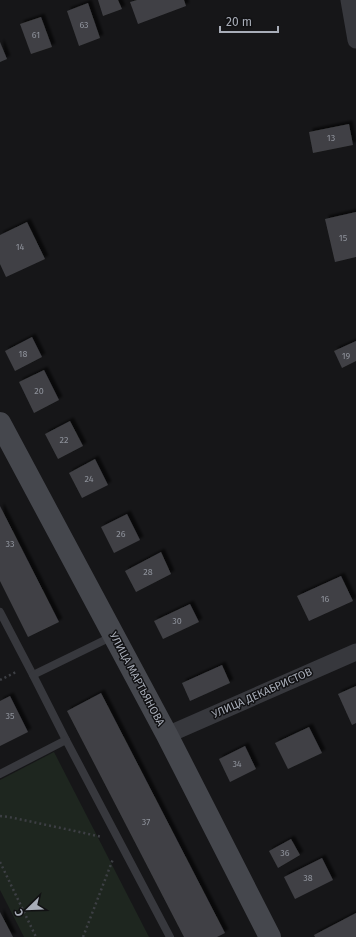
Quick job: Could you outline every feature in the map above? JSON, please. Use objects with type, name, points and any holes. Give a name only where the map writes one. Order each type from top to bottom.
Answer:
[{"type":"main road","name":"УЛИЦА МАРТЬЯНОВА","points":[[0,423],[167,735],[270,937]]},
{"type":"street","points":[[349,0],[356,40]]},
{"type":"street","name":"УЛИЦА ДЕКАБРИСТОВ","points":[[167,735],[356,652]]},
{"type":"lane","points":[[0,612],[170,937]]},
{"type":"lane","points":[[33,675],[114,635]]},
{"type":"lane","points":[[0,774],[66,740]]},
{"type":"path","points":[[0,680],[28,665]]},
{"type":"path","points":[[0,816],[75,831],[120,842],[83,937]]},
{"type":"path","points":[[0,862],[36,937]]},
{"type":"shaded area","points":[[54,752],[149,937],[24,937],[0,890],[0,780]]},
{"type":"building","points":[[98,0],[118,0],[122,9],[103,16]]},
{"type":"building","points":[[137,0],[184,0],[186,6],[138,24],[130,2]]},
{"type":"building","points":[[88,3],[100,38],[79,46],[67,11]]},
{"type":"building","points":[[41,17],[52,47],[31,54],[20,24]]},
{"type":"building","points":[[0,42],[7,59],[0,62]]},
{"type":"building","points":[[349,124],[353,145],[313,153],[309,132]]},
{"type":"building","points":[[356,212],[356,257],[335,262],[325,219]]},
{"type":"building","points":[[27,222],[45,259],[6,277],[0,264],[0,235]]},
{"type":"building","points":[[32,337],[42,357],[15,371],[5,351]]},
{"type":"building","points":[[356,341],[356,361],[342,368],[334,351]]},
{"type":"building","points":[[44,370],[59,400],[34,413],[19,382]]},
{"type":"building","points":[[70,421],[83,446],[58,459],[45,434]]},
{"type":"building","points":[[95,459],[108,485],[82,498],[69,473]]},
{"type":"building","points":[[0,506],[59,622],[28,637],[0,581]]},
{"type":"building","points":[[127,514],[140,540],[114,553],[101,527]]},
{"type":"building","points":[[161,552],[171,574],[136,592],[125,571]]},
{"type":"building","points":[[341,576],[353,601],[309,621],[297,596]]},
{"type":"building","points":[[190,604],[199,622],[163,639],[154,621]]},
{"type":"building","points":[[222,665],[230,683],[190,701],[182,683]]},
{"type":"building","points":[[356,686],[356,723],[352,725],[338,694]]},
{"type":"building","points":[[101,693],[225,933],[217,937],[184,937],[67,711]]},
{"type":"building","points":[[10,696],[28,732],[0,746],[0,701]]},
{"type":"building","points":[[309,727],[322,753],[288,769],[275,743]]},
{"type":"building","points":[[245,746],[256,769],[230,782],[219,759]]},
{"type":"building","points":[[291,839],[300,855],[278,868],[269,851]]},
{"type":"building","points":[[322,858],[333,880],[295,899],[284,877]]},
{"type":"building","points":[[0,912],[13,937],[0,937]]},
{"type":"building","points":[[356,913],[356,937],[315,937],[314,935]]}]
